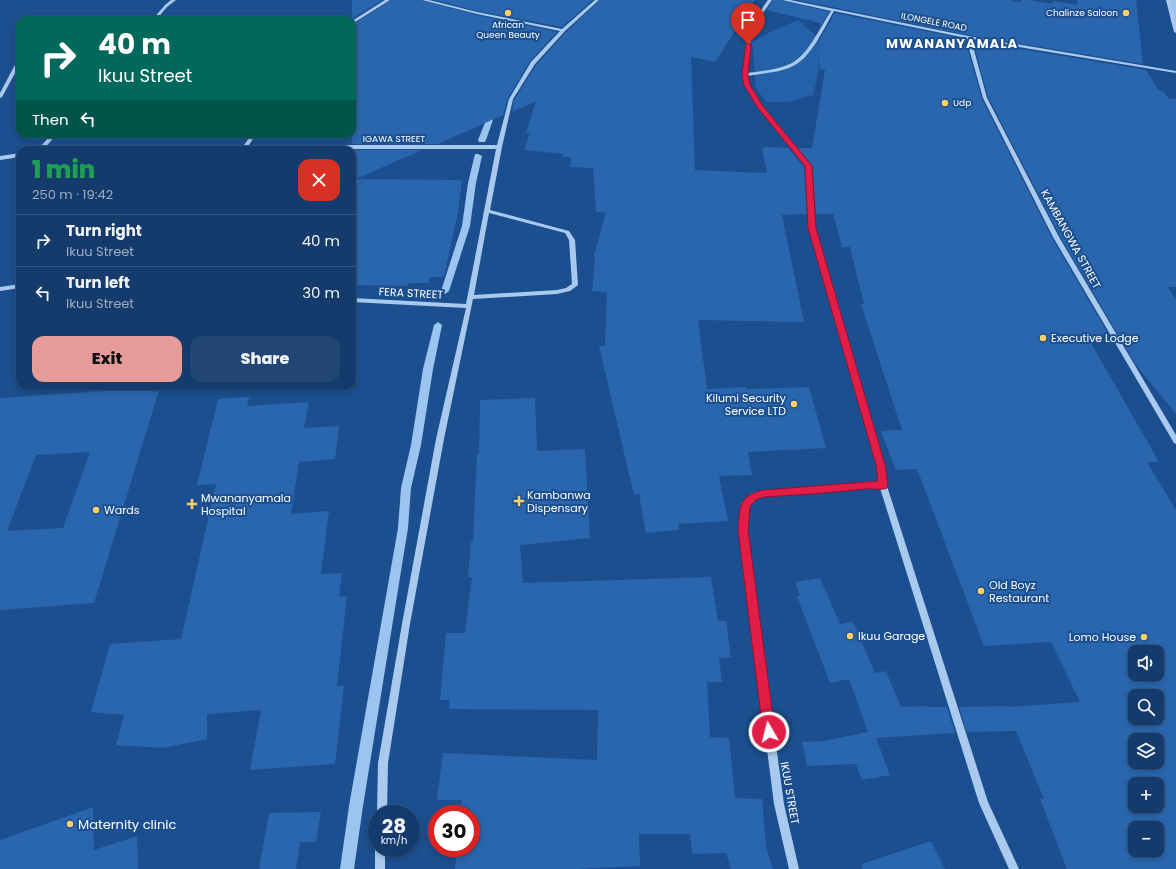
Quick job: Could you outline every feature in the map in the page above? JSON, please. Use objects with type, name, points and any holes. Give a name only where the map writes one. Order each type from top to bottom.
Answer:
[{"type":"street","points":[[157,16],[166,6],[174,0]]},
{"type":"street","points":[[356,20],[388,0]]},
{"type":"street","points":[[424,0],[477,13],[563,30]]},
{"type":"street","points":[[382,805],[384,763],[406,624],[440,438],[469,306],[499,147],[511,99],[533,63],[563,30],[596,0]]},
{"type":"street","points":[[770,0],[756,20],[749,37],[745,75],[747,85],[760,106],[808,166],[812,228],[880,465],[883,486],[984,803],[1014,869]]},
{"type":"street","name":"ILONGELE ROAD","points":[[784,0],[968,37],[1176,72]]},
{"type":"street","points":[[1168,0],[1176,32]]},
{"type":"street","points":[[745,75],[783,68],[796,63],[803,57],[833,10]]},
{"type":"street","name":"KAMBANGWA STREET","points":[[968,37],[985,98],[1056,237],[1176,441]]},
{"type":"street","points":[[0,97],[16,67]]},
{"type":"street","points":[[44,146],[51,138]]},
{"type":"street","points":[[246,146],[251,138]]},
{"type":"street","name":"IGAWA STREET","points":[[356,146],[499,147]]},
{"type":"street","points":[[0,158],[16,156]]},
{"type":"street","points":[[470,297],[558,292],[568,290],[575,285],[572,240],[567,232],[487,211]]},
{"type":"street","points":[[0,289],[16,287]]},
{"type":"street","name":"FERA STREET","points":[[356,300],[469,306]]},
{"type":"street","name":"IKUU STREET","points":[[794,869],[779,804],[763,689],[743,530],[745,504],[754,496],[764,494],[832,489],[872,484],[883,486]]},
{"type":"street","points":[[380,857],[380,869]]},
{"type":"shaded area","points":[[798,20],[822,42],[818,75],[813,95],[788,102],[766,102],[756,88],[752,42],[774,30]]},
{"type":"building","points":[[352,0],[382,0],[356,16],[352,16]]},
{"type":"building","points":[[391,0],[421,0],[477,15],[557,32],[530,61],[508,98],[503,115],[438,144],[352,144],[352,138],[356,138],[356,22]]},
{"type":"building","points":[[435,0],[593,0],[562,27],[477,11]]},
{"type":"building","points":[[600,0],[755,0],[715,62],[691,57],[695,170],[767,173],[762,148],[766,147],[788,148],[804,167],[807,214],[782,215],[804,322],[698,320],[707,389],[746,387],[747,389],[753,389],[809,387],[826,448],[748,452],[752,475],[719,476],[728,521],[678,524],[679,530],[646,533],[639,494],[634,495],[599,346],[605,346],[607,292],[592,291],[595,260],[594,256],[606,212],[596,212],[593,168],[570,167],[571,157],[563,157],[563,154],[524,150],[530,133],[526,133],[536,101],[512,112],[514,100],[536,65],[566,32]]},
{"type":"building","points":[[773,0],[781,0],[829,12],[820,27],[820,23],[767,10]]},
{"type":"building","points":[[798,0],[1010,0],[1022,2],[1022,0],[1028,0],[1053,4],[1053,1],[1077,5],[1077,0],[1136,0],[1143,64],[968,35]]},
{"type":"building","points":[[835,13],[965,39],[982,99],[1052,238],[1107,332],[1091,343],[1159,462],[1147,462],[1176,510],[1176,869],[1067,869],[1040,799],[1044,799],[1016,731],[967,732],[959,707],[1007,707],[1080,702],[1051,642],[984,646],[917,469],[896,470],[881,431],[902,430],[861,304],[864,304],[850,247],[842,247],[833,214],[816,214],[812,166],[798,148],[812,148],[825,70],[820,69],[820,39]]},
{"type":"building","points":[[973,41],[1146,70],[1159,91],[1163,91],[1168,98],[1176,99],[1176,287],[1168,287],[1176,300],[1176,414],[1136,365],[1060,236],[988,97]]},
{"type":"building","points":[[356,150],[422,150],[356,179]]},
{"type":"building","points":[[356,179],[462,180],[458,212],[444,277],[430,277],[429,283],[409,283],[408,286],[356,285]]},
{"type":"building","points":[[116,390],[159,390],[94,603],[0,610],[0,398]],"holes":[[[90,452],[63,528],[7,531],[36,455]]]},
{"type":"building","points":[[249,397],[247,406],[309,402],[304,428],[339,426],[335,459],[299,462],[291,514],[329,511],[321,574],[342,573],[339,597],[347,596],[337,686],[344,686],[335,764],[250,770],[261,710],[207,714],[207,739],[163,748],[116,745],[124,715],[91,712],[110,644],[181,639],[216,484],[197,485],[218,399]]},
{"type":"building","points":[[535,398],[537,451],[585,449],[590,538],[520,545],[523,583],[711,577],[718,621],[726,621],[731,657],[719,658],[722,682],[707,682],[710,737],[729,738],[735,798],[762,799],[766,847],[773,869],[731,869],[726,853],[692,854],[690,834],[639,834],[640,866],[575,869],[455,869],[456,857],[480,857],[480,805],[461,805],[462,800],[437,800],[443,753],[597,760],[598,710],[449,709],[450,700],[440,700],[446,633],[465,633],[472,577],[468,577],[471,542],[473,541],[477,454],[479,454],[480,400]]},
{"type":"building","points":[[820,578],[840,624],[853,622],[875,673],[886,671],[901,707],[947,707],[955,733],[876,738],[890,775],[862,780],[856,764],[807,766],[802,742],[824,741],[868,732],[849,679],[830,683],[797,596],[800,595],[795,582]]},
{"type":"building","name":"Maternity clinic","points":[[93,807],[94,850],[137,836],[138,869],[0,869],[0,840]]},
{"type":"building","points":[[321,812],[316,842],[300,842],[296,869],[259,869],[269,813]]},
{"type":"building","points":[[931,841],[945,869],[862,869],[862,864]]},
{"type":"waterway","points":[[1173,0],[1174,22],[1176,24]]},
{"type":"waterway","points":[[482,140],[494,108]]},
{"type":"waterway","points":[[445,291],[466,226],[472,183],[478,156]]},
{"type":"waterway","points":[[347,869],[356,806],[403,528],[406,488],[416,445],[428,369],[438,325]]},
{"type":"place","name":"African Queen Beauty","points":[[508,13]]},
{"type":"place","name":"Chalinze Saloon","points":[[1126,13]]},
{"type":"place","name":"Udp","points":[[945,103]]},
{"type":"place","name":"Executive Lodge","points":[[1043,338]]},
{"type":"place","name":"Kilumi Security Service LTD","points":[[794,404]]},
{"type":"place","name":"Kambanwa Dispensary","points":[[519,501]]},
{"type":"place","name":"Mwananyamala Hospital","points":[[192,504]]},
{"type":"place","name":"Wards","points":[[96,510]]},
{"type":"place","name":"Old Boyz Restaurant","points":[[981,591]]},
{"type":"place","name":"Ikuu Garage","points":[[850,636]]},
{"type":"place","name":"Lomo House","points":[[1144,637]]},
{"type":"place","name":"Maternity clinic","points":[[70,824]]},
{"type":"district","name":"MWANANYAMALA","points":[[952,43]]},
{"type":"route","points":[[748,44],[745,75],[747,85],[760,106],[808,166],[812,228],[880,465],[883,486],[872,484],[832,489],[764,494],[754,496],[745,504],[743,530],[769,732]]}]
